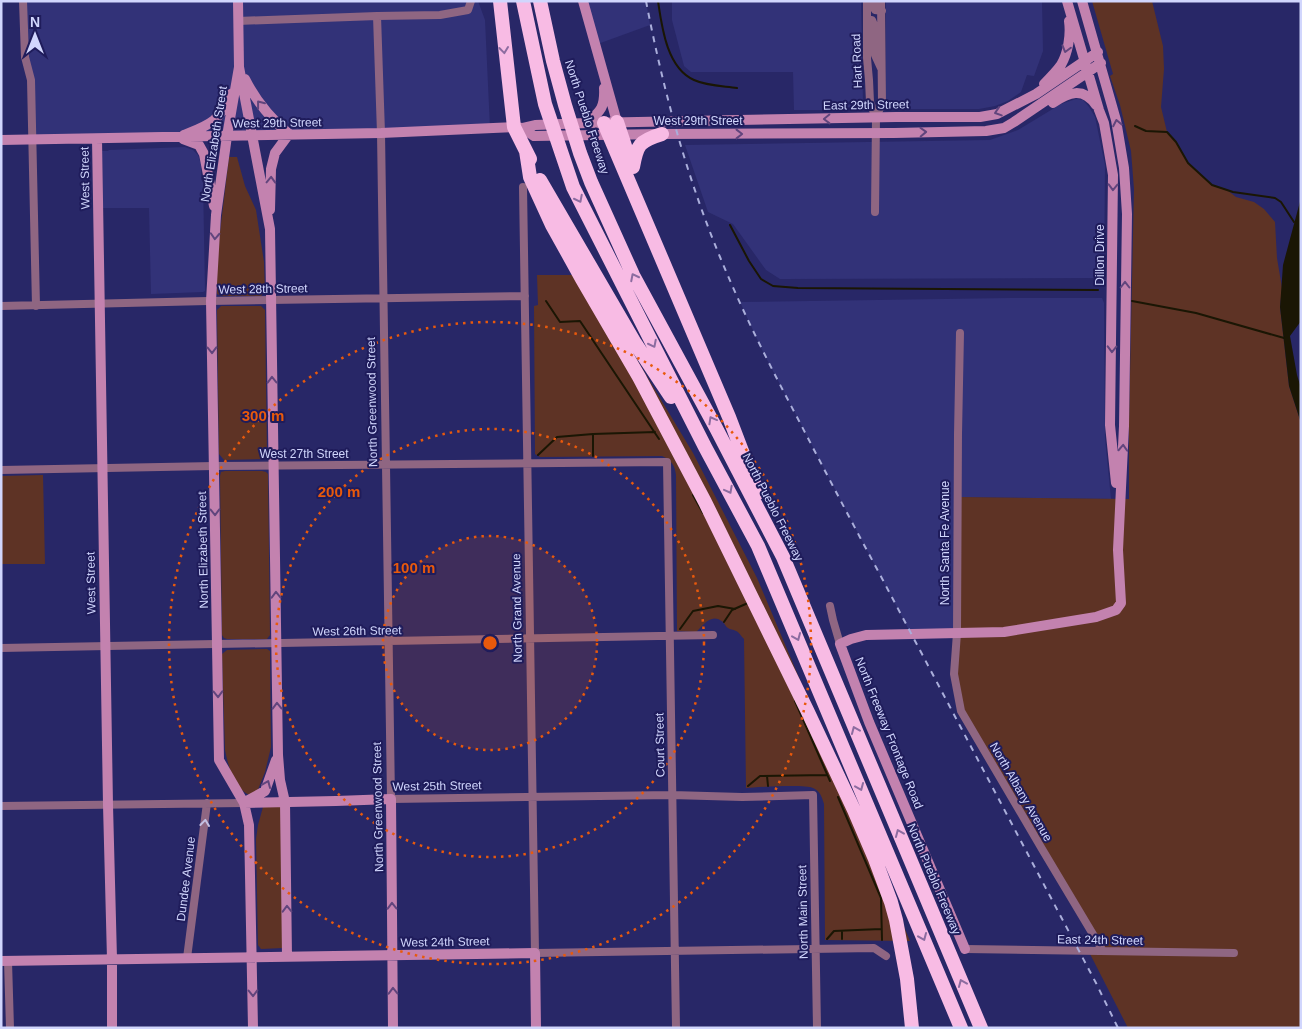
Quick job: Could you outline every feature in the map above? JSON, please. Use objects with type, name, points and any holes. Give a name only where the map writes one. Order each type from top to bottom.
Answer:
[{"type":"highway","points":[[500,1],[518,128],[526,151],[539,178],[636,343],[706,447]]},
{"type":"highway","points":[[523,1],[545,104],[573,187],[758,546],[961,1028]]},
{"type":"highway","name":"North Pueblo Freeway","points":[[540,1],[565,105],[591,182],[633,275],[783,557],[980,1028]]},
{"type":"highway","points":[[613,129],[633,168],[644,218]]},
{"type":"highway","points":[[613,129],[644,218],[729,417],[783,557]]},
{"type":"highway","points":[[633,168],[636,150],[649,138],[662,134]]},
{"type":"highway","points":[[526,151],[530,177],[552,224],[639,377],[705,502],[854,810],[875,859],[896,920],[907,979],[912,1028]]},
{"type":"main road","name":"North Elizabeth Street","points":[[238,1],[239,67],[270,229],[278,755],[280,780],[285,802],[287,957]]},
{"type":"main road","points":[[583,1],[604,74],[613,129]]},
{"type":"main road","points":[[1036,94],[1061,65],[1067,49],[1070,30],[1066,1]]},
{"type":"main road","name":"Dillon Drive","points":[[1066,1],[1104,124],[1113,175],[1110,424],[1119,514]]},
{"type":"main road","name":"Dillon Drive","points":[[957,633],[1004,632],[1096,617],[1116,610],[1121,603],[1118,550],[1124,426],[1127,214],[1124,168],[1116,120],[1082,1]]},
{"type":"main road","name":"East 29th Street","points":[[613,129],[997,114],[1099,58]]},
{"type":"main road","name":"East 29th Street","points":[[876,133],[986,131],[1004,128],[1086,66]]},
{"type":"main road","name":"North Elizabeth Street","points":[[239,67],[216,215],[211,301],[219,760],[244,802],[249,825],[253,1028]]},
{"type":"main road","points":[[239,67],[252,94],[273,120],[289,134],[275,153],[271,169],[270,229]]},
{"type":"main road","points":[[178,137],[209,125],[220,115],[226,104],[239,67]]},
{"type":"main road","points":[[587,123],[600,112],[605,98],[604,74]]},
{"type":"main road","points":[[1014,122],[1041,112],[1063,96],[1077,93],[1090,98],[1099,110]]},
{"type":"main road","name":"West 29th Street","points":[[1,140],[381,133],[518,128],[535,125],[587,123],[613,129],[662,134],[876,133]]},
{"type":"main road","name":"West 29th Street","points":[[518,128],[534,136],[613,129]]},
{"type":"main road","points":[[178,137],[199,145],[204,154],[216,215]]},
{"type":"main road","name":"West Street","points":[[97,139],[112,1028]]},
{"type":"main road","points":[[840,644],[866,635],[957,633]]},
{"type":"main road","name":"North Freeway Frontage Road","points":[[840,644],[869,722],[965,949]]},
{"type":"main road","points":[[244,802],[266,791],[278,755]]},
{"type":"main road","name":"West 25th Street","points":[[244,802],[391,799]]},
{"type":"main road","name":"North Greenwood Street","points":[[391,799],[394,1028]]},
{"type":"main road","name":"West 24th Street","points":[[5,961],[535,953]]},
{"type":"main road","name":"North Grand Avenue","points":[[535,953],[536,1028]]},
{"type":"street","points":[[23,1],[25,58],[31,80],[36,306]]},
{"type":"street","points":[[238,21],[377,16],[440,16],[468,10],[471,1]]},
{"type":"street","name":"Hart Road","points":[[866,1],[870,102],[876,118],[875,212]]},
{"type":"street","points":[[873,1],[875,10],[882,11]]},
{"type":"street","name":"Hart Road","points":[[876,118],[882,103],[881,1]]},
{"type":"street","name":"North Greenwood Street","points":[[377,16],[381,133],[391,799]]},
{"type":"street","points":[[867,20],[872,20],[874,25],[875,55],[882,70]]},
{"type":"street","name":"North Grand Avenue","points":[[523,187],[535,953]]},
{"type":"street","name":"West 28th Street","points":[[1,306],[525,296]]},
{"type":"street","name":"North Santa Fe Avenue","points":[[957,633],[960,333]]},
{"type":"street","name":"West 27th Street","points":[[1,470],[667,462]]},
{"type":"street","name":"Court Street","points":[[667,462],[676,1028]]},
{"type":"street","name":"North Freeway Frontage Road","points":[[830,606],[840,644]]},
{"type":"street","name":"North Albany Avenue","points":[[957,633],[954,674],[961,711],[1103,951]]},
{"type":"street","name":"West 26th Street","points":[[1,648],[713,636]]},
{"type":"street","name":"West 25th Street","points":[[391,799],[672,794],[742,797],[812,795]]},
{"type":"street","name":"North Main Street","points":[[812,795],[817,1028]]},
{"type":"street","name":"West 25th Street","points":[[1,806],[244,802]]},
{"type":"street","name":"Dundee Avenue","points":[[187,958],[207,803]]},
{"type":"street","name":"West 24th Street","points":[[535,953],[874,948],[886,956]]},
{"type":"street","name":"East 24th Street","points":[[965,949],[1234,953]]},
{"type":"street","points":[[5,961],[10,1028]]},
{"type":"shaded area","points":[[23,1],[478,1],[485,20],[490,128],[32,140]]},
{"type":"shaded area","points":[[583,1],[646,1],[650,25],[595,45]]},
{"type":"shaded area","points":[[672,1],[861,1],[863,103],[858,110],[794,110],[793,72],[691,72],[684,66],[672,20]]},
{"type":"shaded area","points":[[886,1],[1042,1],[1043,51],[1034,76],[1027,75],[1021,92],[1008,101],[995,106],[979,109],[890,109],[886,102]]},
{"type":"shaded area","points":[[1092,1],[1152,1],[1163,46],[1164,69],[1161,107],[1167,132],[1176,142],[1188,163],[1212,185],[1227,190],[1236,197],[1254,202],[1264,209],[1275,222],[1277,258],[1282,288],[1280,307],[1289,386],[1301,423],[1301,1028],[1128,1028],[1088,950],[1102,951],[961,711],[954,674],[958,497],[1129,499],[1134,189],[1131,151],[1120,105],[1110,76],[1113,74]]},
{"type":"shaded area","points":[[1076,99],[1083,100],[1095,117],[1105,165],[1104,278],[780,279],[766,270],[733,224],[708,212],[685,145],[990,140],[1018,130],[1061,104]]},
{"type":"shaded area","points":[[185,147],[193,150],[198,155],[201,164],[205,291],[151,294],[149,208],[103,208],[102,151]]},
{"type":"shaded area","points":[[229,157],[237,157],[245,186],[256,210],[264,262],[265,292],[261,296],[222,296],[217,294],[217,257]]},
{"type":"shaded area","points":[[1301,198],[1301,321],[1290,336],[1301,388],[1301,423],[1289,386],[1280,307],[1283,265]]},
{"type":"shaded area","points":[[537,275],[586,275],[693,453],[757,578],[910,941],[825,940],[824,804],[820,794],[813,788],[801,786],[746,788],[744,639],[737,632],[729,629],[723,622],[715,618],[708,621],[696,632],[677,631],[676,475],[672,463],[662,456],[540,457],[535,454],[534,306],[538,305]]},
{"type":"shaded area","points":[[1102,298],[1104,303],[1105,438],[1111,499],[958,497],[957,633],[911,634],[763,352],[740,302]]},
{"type":"shaded area","points":[[221,306],[261,306],[265,310],[267,457],[264,459],[224,460],[219,454],[217,310]]},
{"type":"shaded area","points":[[262,471],[268,474],[270,635],[267,639],[227,639],[222,635],[220,476],[221,472]]},
{"type":"shaded area","points":[[43,475],[45,564],[1,564],[1,476]]},
{"type":"shaded area","points":[[267,649],[270,651],[271,747],[265,772],[257,792],[249,795],[236,782],[225,750],[222,654],[227,650]]},
{"type":"shaded area","points":[[281,806],[283,948],[261,949],[258,945],[256,839],[263,807]]},
{"type":"waterway","points":[[658,1],[667,46],[672,57],[685,74],[694,80],[710,85],[737,88]]},
{"type":"waterway","points":[[1135,126],[1146,131],[1167,132],[1176,142],[1188,163],[1212,185],[1233,192],[1275,198],[1281,202],[1294,222]]},
{"type":"waterway","points":[[730,225],[761,279],[773,286],[798,288],[1098,290]]},
{"type":"waterway","points":[[546,301],[560,322],[580,321],[659,439]]},
{"type":"waterway","points":[[1132,301],[1196,313],[1284,338]]},
{"type":"waterway","points":[[538,455],[557,437],[655,432]]},
{"type":"waterway","points":[[593,434],[593,456]]},
{"type":"waterway","points":[[693,495],[703,513]]},
{"type":"waterway","points":[[724,622],[732,610],[748,603]]},
{"type":"waterway","points":[[680,629],[693,611],[718,606],[735,609]]},
{"type":"waterway","points":[[795,701],[830,781]]},
{"type":"waterway","points":[[748,786],[760,776],[827,775]]},
{"type":"waterway","points":[[767,776],[768,786]]},
{"type":"waterway","points":[[838,797],[881,898],[882,940]]},
{"type":"waterway","points":[[827,939],[834,931],[881,929]]},
{"type":"waterway","points":[[842,932],[842,939]]},
{"type":"railway","points":[[646,1],[660,67],[686,163],[696,195],[738,298],[757,339],[847,513],[1118,1028]]}]
